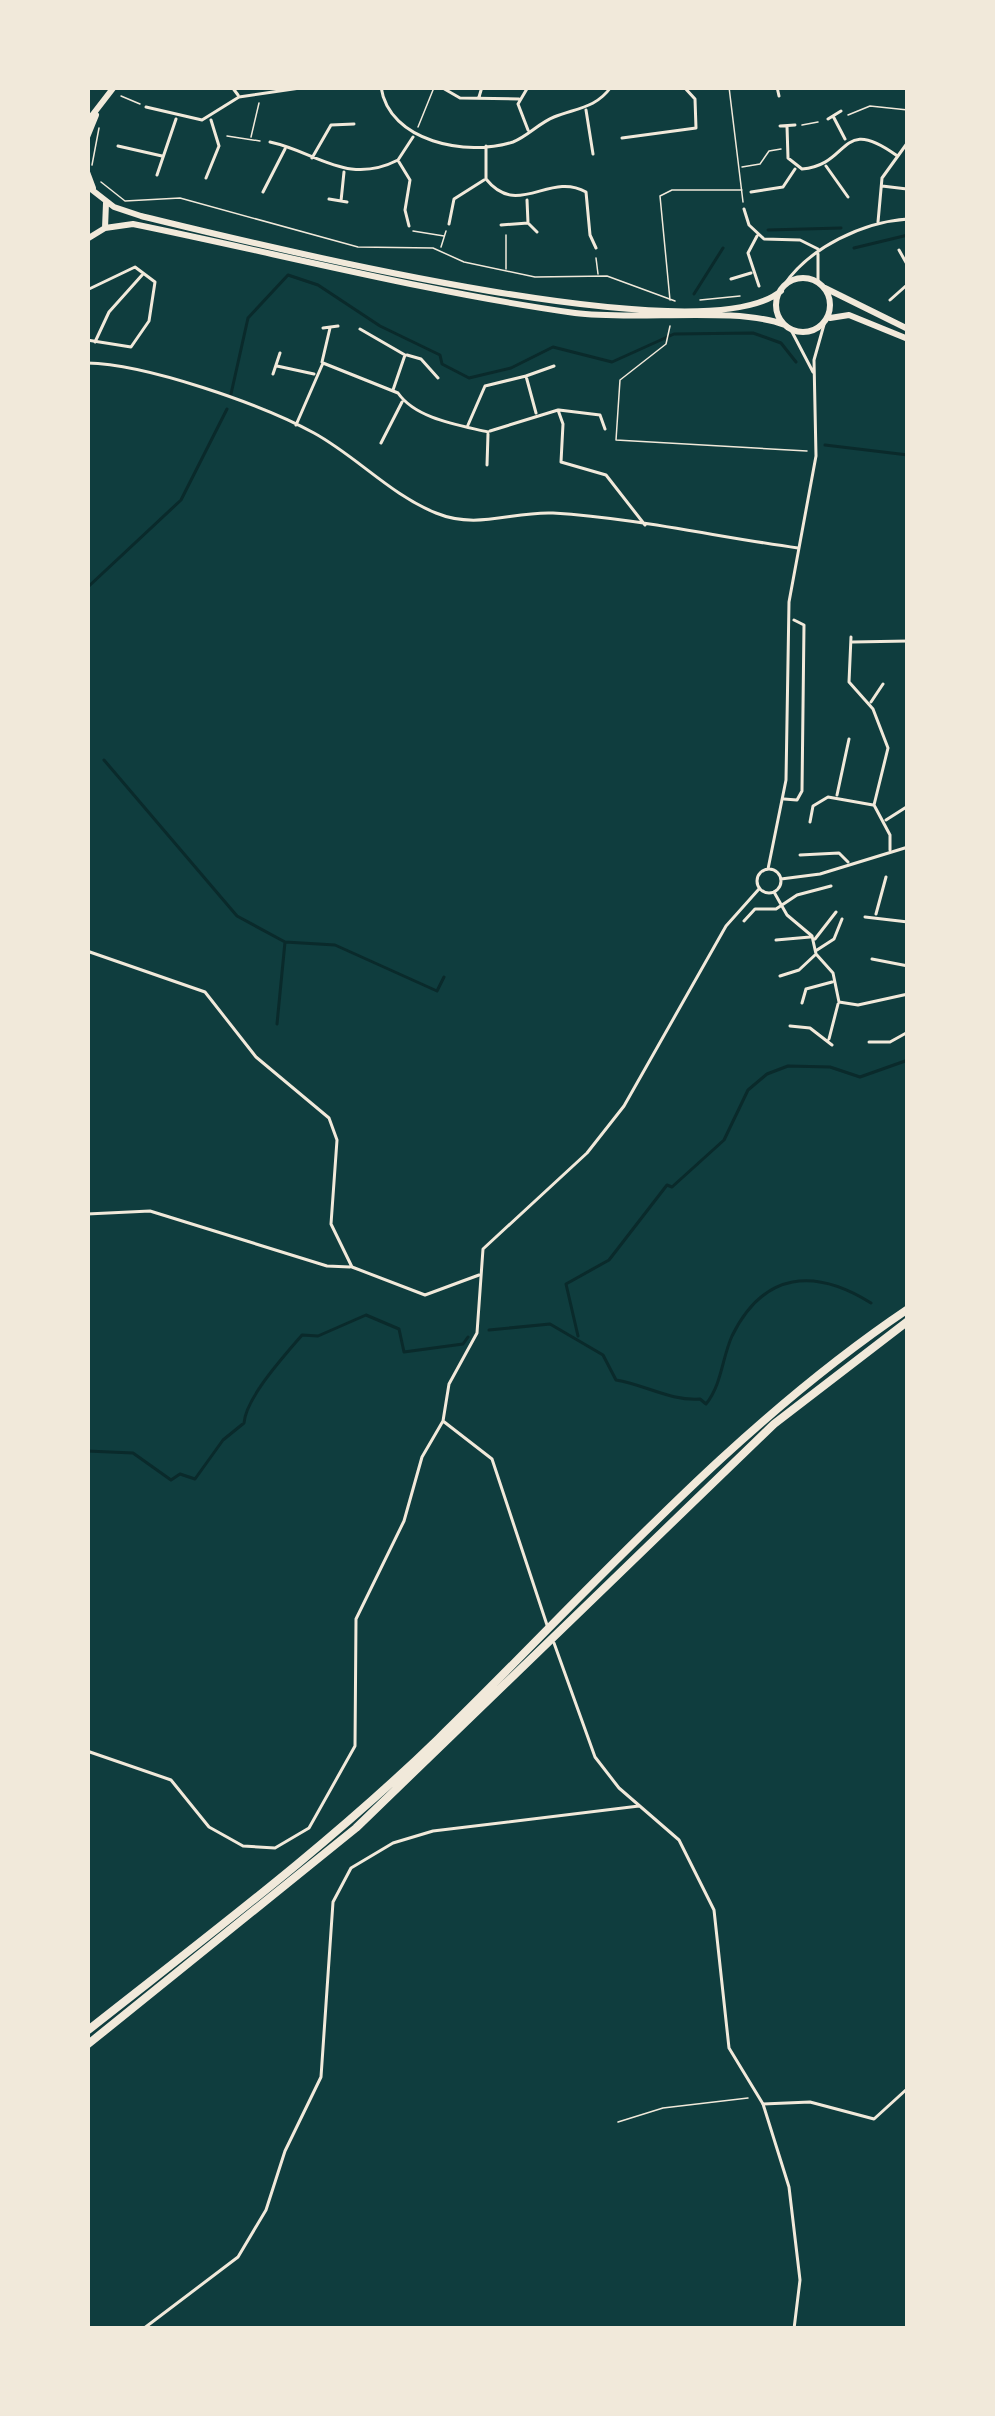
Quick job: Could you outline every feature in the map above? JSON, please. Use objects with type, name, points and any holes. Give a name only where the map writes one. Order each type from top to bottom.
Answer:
[{"type":"highway","points":[[87,2031],[335,1832],[434,1742],[767,1416],[908,1309]]},
{"type":"highway","points":[[87,2045],[356,1828],[758,1439],[908,1322]]},
{"type":"main road","points":[[87,137],[90,123],[114,87]]},
{"type":"main road","points":[[87,172],[90,187],[124,211],[532,299],[674,310],[749,306],[797,278],[820,284],[908,328]]},
{"type":"main road","points":[[105,199],[105,228]]},
{"type":"main road","points":[[88,239],[105,228],[133,224],[577,313],[649,319],[749,316],[808,331],[826,320],[849,315],[908,338]]},
{"type":"main road","points":[[820,284],[829,300],[826,320]]},
{"type":"main road","points":[[783,288],[778,311],[788,327]]},
{"type":"street","points":[[232,87],[239,97]]},
{"type":"street","points":[[146,107],[176,117],[210,118],[239,97],[307,87]]},
{"type":"street","points":[[381,87],[388,112],[413,136],[486,144],[509,143],[554,117],[586,109],[611,87]]},
{"type":"street","points":[[438,87],[460,98],[478,99],[519,98],[528,87]]},
{"type":"street","points":[[478,99],[482,87]]},
{"type":"street","points":[[684,87],[694,99],[696,128]]},
{"type":"street","points":[[776,87],[779,96]]},
{"type":"street","points":[[519,98],[529,132]]},
{"type":"street","points":[[586,109],[593,154]]},
{"type":"street","points":[[841,111],[832,118],[846,140]]},
{"type":"street","points":[[311,160],[327,129],[351,123],[349,115]]},
{"type":"street","points":[[157,176],[176,117]]},
{"type":"street","points":[[206,178],[218,150],[210,118]]},
{"type":"street","points":[[795,125],[783,126],[786,148],[796,167]]},
{"type":"street","points":[[622,138],[705,129]]},
{"type":"street","points":[[270,142],[344,170],[375,169],[398,160],[413,136]]},
{"type":"street","points":[[796,167],[825,164],[846,140],[870,139],[896,155]]},
{"type":"street","points":[[878,222],[880,185],[908,142]]},
{"type":"street","points":[[486,144],[486,179],[504,196],[526,198],[564,184],[586,192],[590,245],[596,248]]},
{"type":"street","points":[[118,146],[164,156]]},
{"type":"street","points":[[262,187],[286,148]]},
{"type":"street","points":[[398,160],[410,180],[408,223],[399,225]]},
{"type":"street","points":[[825,164],[848,197]]},
{"type":"street","points":[[751,192],[783,187],[796,167]]},
{"type":"street","points":[[329,199],[344,201],[344,170]]},
{"type":"street","points":[[449,224],[454,199],[486,179]]},
{"type":"street","points":[[880,185],[907,189]]},
{"type":"street","points":[[526,198],[528,223],[537,232]]},
{"type":"street","points":[[744,209],[758,235]]},
{"type":"street","points":[[783,288],[819,252],[878,222],[908,219]]},
{"type":"street","points":[[504,225],[528,223]]},
{"type":"street","points":[[758,235],[812,243],[819,252]]},
{"type":"street","points":[[758,235],[748,253],[759,286]]},
{"type":"street","points":[[899,250],[908,266]]},
{"type":"street","points":[[819,252],[814,267],[820,284]]},
{"type":"street","points":[[87,290],[131,268],[155,282],[146,328],[131,347],[87,340]]},
{"type":"street","points":[[95,342],[109,313],[144,272]]},
{"type":"street","points":[[731,279],[753,273]]},
{"type":"street","points":[[890,299],[908,284]]},
{"type":"street","points":[[768,869],[784,800],[789,602],[817,446],[814,374],[826,320]]},
{"type":"street","points":[[322,328],[338,326]]},
{"type":"street","points":[[788,327],[814,374]]},
{"type":"street","points":[[296,425],[322,363],[330,328]]},
{"type":"street","points":[[360,329],[421,359],[438,378]]},
{"type":"street","points":[[273,374],[280,353]]},
{"type":"street","points":[[392,391],[405,355]]},
{"type":"street","points":[[87,363],[157,375],[296,425],[449,518],[499,521],[554,513],[798,548]]},
{"type":"street","points":[[322,363],[392,391],[442,420],[488,432],[558,410],[600,415],[604,429]]},
{"type":"street","points":[[277,366],[316,374]]},
{"type":"street","points":[[468,427],[485,386],[554,366]]},
{"type":"street","points":[[526,376],[537,415]]},
{"type":"street","points":[[381,443],[403,401]]},
{"type":"street","points":[[558,410],[563,424],[561,462],[606,475],[646,527]]},
{"type":"street","points":[[488,432],[488,465]]},
{"type":"street","points":[[784,800],[796,800],[802,790],[804,626],[794,620]]},
{"type":"street","points":[[874,805],[890,755],[870,703],[849,682],[851,639],[882,636],[908,641]]},
{"type":"street","points":[[870,703],[882,687],[888,693]]},
{"type":"street","points":[[836,797],[850,739]]},
{"type":"street","points":[[810,822],[819,800],[836,797],[874,805],[885,821],[890,850]]},
{"type":"street","points":[[885,821],[908,806]]},
{"type":"street","points":[[774,892],[781,879],[908,847]]},
{"type":"street","points":[[800,855],[839,853],[848,864]]},
{"type":"street","points":[[768,869],[781,879]]},
{"type":"street","points":[[87,1751],[172,1780],[208,1827],[251,1849],[287,1844],[317,1816],[358,1737],[353,1681],[360,1604],[400,1529],[422,1457],[442,1420],[449,1384],[477,1333],[480,1274],[489,1241],[566,1174],[639,1084],[726,926],[759,889],[758,874],[768,869]]},
{"type":"street","points":[[876,916],[880,882],[886,877]]},
{"type":"street","points":[[744,921],[755,909],[782,907],[796,895],[831,886]]},
{"type":"street","points":[[759,889],[774,892]]},
{"type":"street","points":[[774,892],[813,938],[839,1002],[830,1043],[810,1028],[790,1026]]},
{"type":"street","points":[[776,940],[813,938],[836,912]]},
{"type":"street","points":[[865,917],[908,922]]},
{"type":"street","points":[[780,976],[800,970],[834,939],[842,919]]},
{"type":"street","points":[[87,951],[206,992],[256,1057],[329,1118],[337,1140],[331,1225],[352,1267]]},
{"type":"street","points":[[872,959],[908,966]]},
{"type":"street","points":[[802,1004],[801,994],[834,982]]},
{"type":"street","points":[[816,986],[819,993]]},
{"type":"street","points":[[839,1002],[907,998]]},
{"type":"street","points":[[869,1042],[908,1032]]},
{"type":"street","points":[[878,1034],[878,1043]]},
{"type":"street","points":[[87,1214],[150,1211],[327,1267],[352,1267],[425,1295],[480,1274]]},
{"type":"street","points":[[442,1420],[492,1459],[596,1756],[679,1840],[706,1891],[717,1926],[729,2048],[763,2104],[789,2187],[800,2280],[794,2329]]},
{"type":"street","points":[[143,2329],[238,2258],[266,2210],[285,2151],[321,2078],[333,1902],[351,1868],[393,1844],[433,1831],[641,1805]]},
{"type":"street","points":[[763,2104],[810,2102],[874,2119],[908,2088]]},
{"type":"path","points":[[413,136],[438,87]]},
{"type":"path","points":[[729,87],[744,209]]},
{"type":"path","points":[[250,140],[261,95]]},
{"type":"path","points":[[121,96],[146,107]]},
{"type":"path","points":[[795,125],[870,106],[908,110]]},
{"type":"path","points":[[90,123],[102,129],[92,165],[99,180],[125,201],[155,195],[316,232],[358,247],[440,251],[506,273],[598,275],[679,302]]},
{"type":"path","points":[[217,136],[270,142]]},
{"type":"path","points":[[738,168],[760,164],[770,151],[786,148]]},
{"type":"path","points":[[155,195],[157,176]]},
{"type":"path","points":[[661,210],[660,196],[667,191],[740,190]]},
{"type":"path","points":[[408,223],[444,236]]},
{"type":"path","points":[[440,251],[449,224]]},
{"type":"path","points":[[504,225],[506,273]]},
{"type":"path","points":[[596,248],[598,275]]},
{"type":"path","points":[[692,302],[750,295]]},
{"type":"path","points":[[618,415],[616,440],[805,452],[817,446]]},
{"type":"path","points":[[618,2122],[663,2108],[758,2097]]},
{"type":"waterway","points":[[768,230],[841,228]]},
{"type":"waterway","points":[[854,248],[908,235]]},
{"type":"waterway","points":[[694,294],[723,248]]},
{"type":"waterway","points":[[231,394],[248,318],[288,275],[318,285],[380,326],[440,355],[442,364],[469,378],[511,368],[553,347],[612,362],[674,334],[753,333],[781,343],[796,362]]},
{"type":"waterway","points":[[89,586],[181,500],[227,409]]},
{"type":"waterway","points":[[825,445],[908,455]]},
{"type":"waterway","points":[[104,760],[237,916],[285,942],[277,1024]]},
{"type":"waterway","points":[[285,942],[335,945],[437,991],[444,977]]},
{"type":"waterway","points":[[578,1336],[566,1284],[609,1260],[667,1185],[672,1187],[724,1140],[748,1090],[767,1074],[788,1066],[830,1067],[860,1077],[908,1060]]},
{"type":"waterway","points":[[489,1330],[550,1324],[603,1355],[616,1380],[706,1404],[745,1314],[775,1288],[811,1281],[830,1284],[871,1303]]},
{"type":"waterway","points":[[87,1451],[133,1453],[171,1480],[180,1474],[195,1479],[223,1440],[244,1423],[259,1389],[302,1335],[318,1336],[366,1315],[399,1329],[404,1352],[463,1344],[468,1337]]}]
